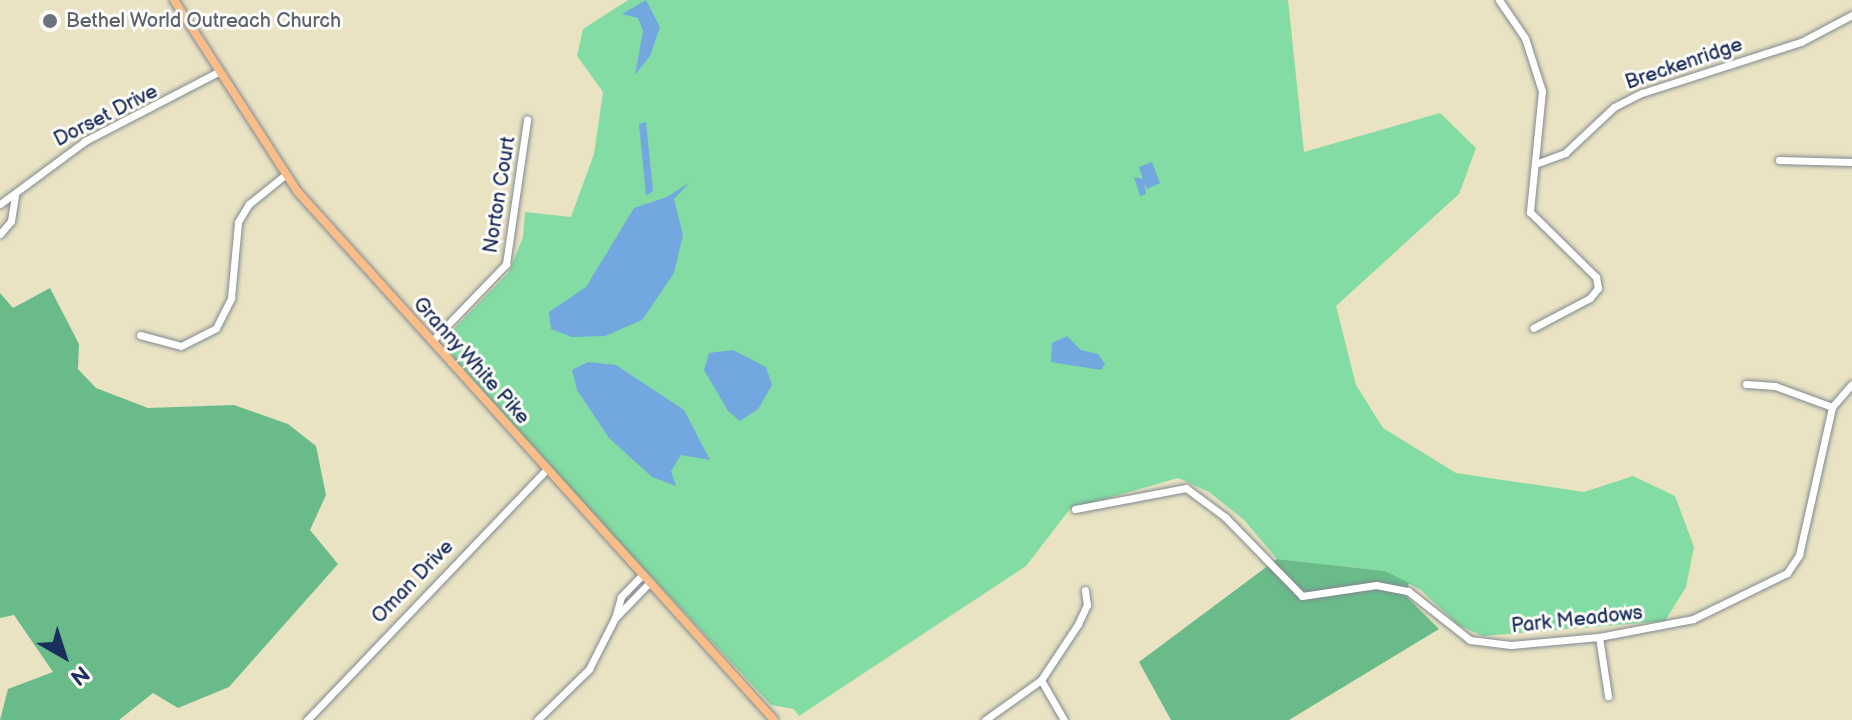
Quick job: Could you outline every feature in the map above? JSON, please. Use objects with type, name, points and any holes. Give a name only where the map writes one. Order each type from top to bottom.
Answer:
[{"type":"main road","name":"Granny White Pike","points":[[174,0],[285,175],[774,720]]},
{"type":"street","points":[[1499,0],[1525,38],[1542,91],[1538,163],[1528,190],[1530,212],[1596,277],[1598,288],[1590,298],[1533,328]]},
{"type":"street","name":"Breckenridge","points":[[1538,163],[1565,153],[1614,107],[1642,93],[1801,42],[1852,15]]},
{"type":"street","name":"Dorset Drive","points":[[0,204],[85,141],[218,72]]},
{"type":"street","name":"Norton Court","points":[[432,341],[506,264],[527,120]]},
{"type":"street","points":[[1779,160],[1852,162]]},
{"type":"street","points":[[140,335],[181,346],[200,340],[221,323],[231,298],[238,222],[249,204],[285,175]]},
{"type":"street","points":[[0,234],[11,221],[15,195]]},
{"type":"street","points":[[1746,384],[1775,386],[1832,407]]},
{"type":"street","name":"Park Meadows","points":[[1075,509],[1186,488],[1225,517],[1291,590],[1302,596],[1376,585],[1408,591],[1470,640],[1511,645],[1599,637],[1693,619],[1787,573],[1799,555],[1832,407],[1852,384]]},
{"type":"street","name":"Oman Drive","points":[[307,720],[547,469]]},
{"type":"street","points":[[537,720],[593,665],[615,618],[621,597],[643,574]]},
{"type":"street","points":[[615,618],[650,582]]},
{"type":"street","points":[[985,720],[1041,680],[1078,624],[1087,605],[1085,590]]},
{"type":"street","points":[[1599,637],[1608,696]]},
{"type":"street","points":[[1041,680],[1064,720]]},
{"type":"green space","points":[[628,0],[1288,0],[1304,152],[1440,113],[1476,148],[1459,194],[1336,306],[1356,385],[1383,428],[1456,473],[1584,492],[1633,476],[1675,496],[1694,547],[1686,587],[1665,621],[1483,636],[1458,625],[1421,590],[1385,571],[1277,559],[1244,520],[1209,492],[1178,478],[1070,509],[1026,566],[799,716],[794,709],[771,705],[455,360],[447,344],[447,336],[509,272],[523,237],[525,212],[571,217],[594,154],[603,92],[577,56],[583,29]]},
{"type":"green space","points":[[50,288],[79,344],[78,369],[96,388],[148,408],[234,405],[288,424],[316,446],[326,495],[310,530],[338,564],[229,687],[178,708],[153,693],[119,720],[0,720],[8,689],[53,672],[14,615],[0,618],[0,293],[13,308]]},
{"type":"green space","points":[[1277,559],[1385,571],[1409,583],[1405,595],[1439,629],[1289,720],[1171,720],[1139,662]]},
{"type":"water","points":[[646,0],[660,27],[650,56],[635,75],[643,31],[638,18],[622,14]]},
{"type":"water","points":[[646,122],[653,191],[646,196],[639,124]]},
{"type":"water","points":[[1152,162],[1160,183],[1147,189],[1144,183],[1146,194],[1140,196],[1134,177],[1143,179],[1139,167]]},
{"type":"water","points":[[690,182],[674,199],[683,235],[674,273],[642,320],[605,336],[572,337],[551,329],[549,312],[586,287],[634,208],[667,197]]},
{"type":"water","points":[[1067,336],[1081,350],[1098,354],[1105,364],[1101,370],[1051,362],[1052,343]]},
{"type":"water","points":[[733,350],[766,367],[772,385],[758,409],[740,421],[728,411],[704,370],[709,353]]},
{"type":"water","points":[[588,362],[616,365],[684,410],[710,460],[681,455],[671,471],[676,486],[652,477],[609,438],[577,390],[572,370]]},
{"type":"place","name":"Bethel World Outreach Church","points":[[50,21]]}]
